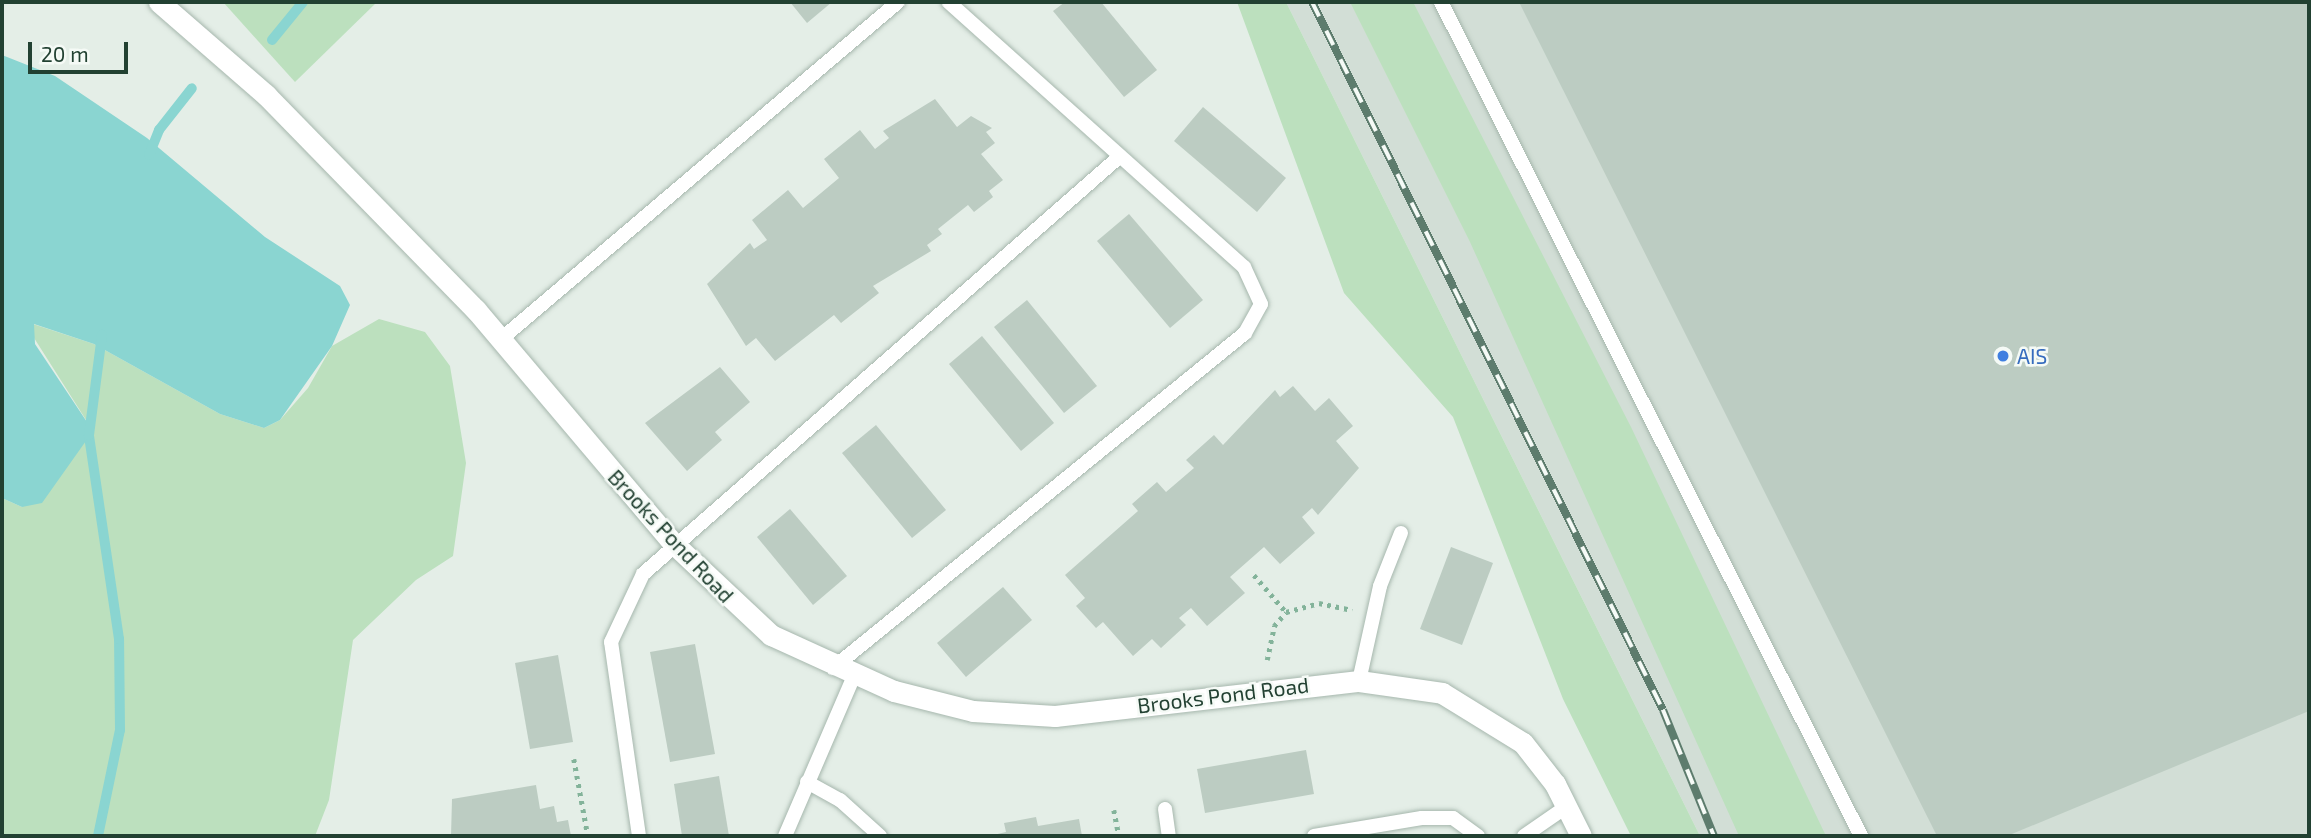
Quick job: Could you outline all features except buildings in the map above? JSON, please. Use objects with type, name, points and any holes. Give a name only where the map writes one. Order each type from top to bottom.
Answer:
[{"type":"street","name":"Brooks Pond Road","points":[[159,2],[266,95],[500,340],[674,544],[771,635],[833,668],[854,676],[973,711],[1055,716],[1359,681],[1442,693],[1481,712],[1523,743],[1566,807],[1581,836]]},
{"type":"lane","points":[[500,340],[898,2]]},
{"type":"lane","points":[[833,668],[1245,333],[1261,304],[1244,267],[949,2]]},
{"type":"lane","points":[[1441,2],[1861,836]]},
{"type":"lane","points":[[639,836],[611,642],[643,574],[674,544],[1119,157]]},
{"type":"lane","points":[[1359,681],[1380,586],[1401,533]]},
{"type":"lane","points":[[785,836],[854,676]]},
{"type":"lane","points":[[807,782],[840,800],[880,836]]},
{"type":"lane","points":[[1524,836],[1566,807]]},
{"type":"lane","points":[[1165,808],[1169,836]]},
{"type":"lane","points":[[1314,836],[1422,818],[1453,818],[1478,836]]},
{"type":"path","points":[[1254,575],[1286,612]]},
{"type":"path","points":[[1267,660],[1274,626],[1286,612],[1319,603],[1356,611]]},
{"type":"path","points":[[574,759],[588,836]]},
{"type":"path","points":[[1114,810],[1119,836]]},
{"type":"shaded area","name":"AIS","points":[[1286,2],[2309,2],[2309,836],[1700,836]]},
{"type":"green space","points":[[223,2],[377,2],[295,82]]},
{"type":"green space","points":[[1237,2],[1286,2],[1700,836],[1631,836],[1563,699],[1453,417],[1344,293]]},
{"type":"green space","points":[[1350,2],[1413,2],[1631,427],[1826,836],[1739,836],[1470,242]]},
{"type":"green space","points":[[379,319],[425,332],[450,366],[466,463],[453,556],[416,580],[353,640],[329,800],[315,836],[2,836],[2,498],[22,507],[93,431],[29,330],[33,324],[94,344],[220,414],[264,428],[280,420],[308,388],[332,346]]},
{"type":"water","points":[[2,55],[55,76],[147,138],[265,237],[340,286],[350,305],[332,346],[280,420],[264,428],[220,414],[94,344],[34,324],[35,344],[93,431],[42,503],[22,507],[2,498]]},
{"type":"waterway","points":[[272,40],[303,2]]},
{"type":"waterway","points":[[149,155],[159,130],[192,88]]},
{"type":"waterway","points":[[98,836],[120,730],[119,639],[89,435],[102,335]]},
{"type":"railway","points":[[1312,2],[1663,710],[1714,836]]},
{"type":"place","name":"AIS","points":[[2003,356]]}]
